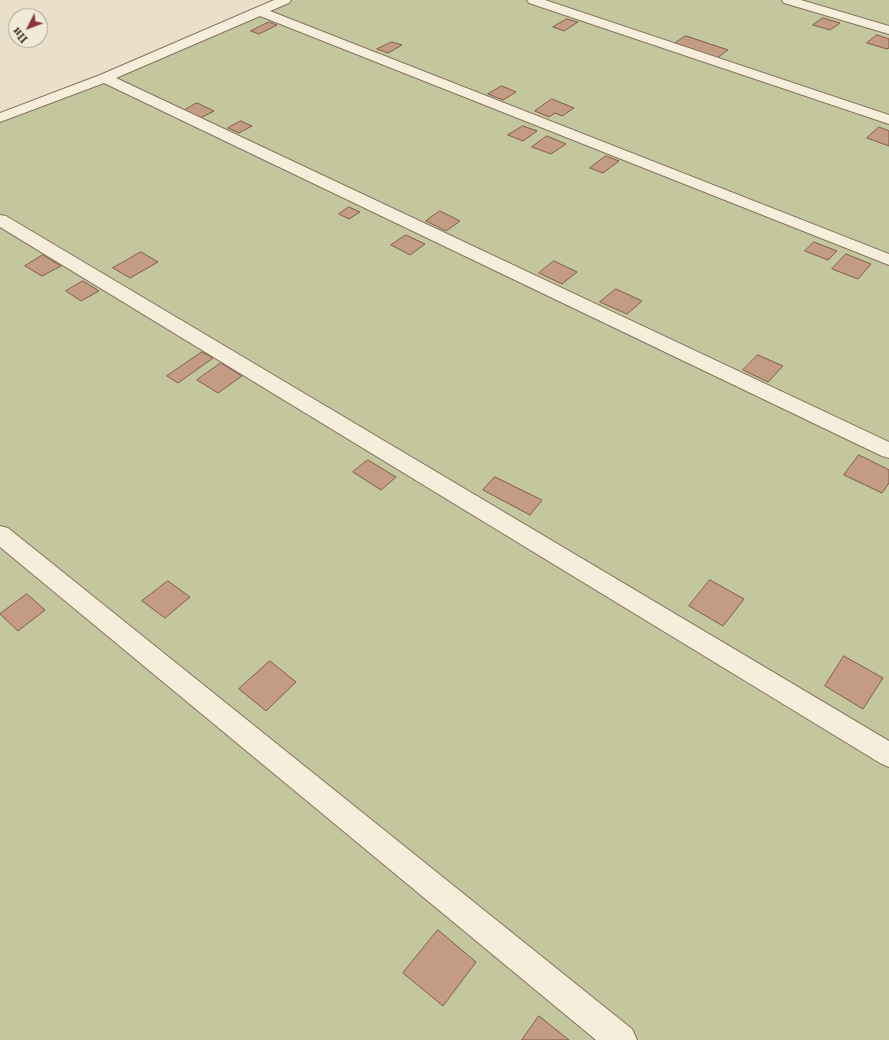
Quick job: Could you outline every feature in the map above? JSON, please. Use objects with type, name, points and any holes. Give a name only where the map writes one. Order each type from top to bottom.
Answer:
[{"type":"lane","points":[[0,118],[105,78],[285,0]]},
{"type":"lane","points":[[533,0],[889,120]]},
{"type":"lane","points":[[788,0],[889,30]]},
{"type":"lane","points":[[259,11],[889,260]]},
{"type":"lane","points":[[105,78],[889,451]]},
{"type":"lane","points":[[0,220],[889,756]]},
{"type":"lane","points":[[0,534],[620,1040]]},
{"type":"green space","points":[[285,0],[889,0],[889,1040],[0,1040],[0,118]]},
{"type":"building","points":[[823,18],[840,23],[830,30],[813,25]]},
{"type":"building","points":[[567,19],[578,22],[564,31],[553,27]]},
{"type":"building","points":[[269,22],[277,25],[259,34],[251,31]]},
{"type":"building","points":[[877,35],[889,39],[889,48],[887,49],[867,43]]},
{"type":"building","points":[[686,36],[728,50],[717,58],[675,43]]},
{"type":"building","points":[[392,42],[402,45],[388,53],[377,49]]},
{"type":"building","points":[[502,86],[516,92],[503,100],[488,94]]},
{"type":"building","points":[[552,99],[574,108],[562,116],[555,113],[549,117],[535,111]]},
{"type":"building","points":[[197,103],[214,111],[200,118],[183,111]]},
{"type":"building","points":[[241,121],[252,126],[239,133],[228,128]]},
{"type":"building","points":[[523,126],[537,131],[523,141],[508,135]]},
{"type":"building","points":[[879,127],[889,131],[889,146],[867,138]]},
{"type":"building","points":[[547,136],[566,144],[551,154],[532,147]]},
{"type":"building","points":[[606,156],[619,161],[603,173],[590,168]]},
{"type":"building","points":[[349,207],[360,212],[349,219],[339,214]]},
{"type":"building","points":[[440,211],[460,221],[446,231],[426,221]]},
{"type":"building","points":[[406,235],[425,244],[410,255],[391,245]]},
{"type":"building","points":[[814,242],[837,251],[828,260],[805,251]]},
{"type":"building","points":[[141,252],[158,262],[130,278],[113,268]]},
{"type":"building","points":[[846,254],[871,264],[858,279],[832,269]]},
{"type":"building","points":[[43,255],[61,266],[42,276],[25,266]]},
{"type":"building","points":[[554,261],[577,272],[562,284],[539,273]]},
{"type":"building","points":[[83,281],[99,291],[81,301],[66,291]]},
{"type":"building","points":[[616,289],[642,301],[627,314],[600,302]]},
{"type":"building","points":[[202,352],[213,358],[178,383],[167,376]]},
{"type":"building","points":[[758,355],[783,366],[768,382],[743,370]]},
{"type":"building","points":[[221,363],[242,376],[218,393],[197,380]]},
{"type":"building","points":[[859,455],[889,470],[889,483],[882,493],[844,475]]},
{"type":"building","points":[[368,460],[396,477],[381,490],[353,472]]},
{"type":"building","points":[[495,477],[542,500],[530,515],[483,490]]},
{"type":"building","points":[[710,580],[744,599],[723,626],[689,606]]},
{"type":"building","points":[[168,581],[190,597],[165,618],[142,601]]},
{"type":"building","points":[[27,594],[45,610],[18,631],[0,614]]},
{"type":"building","points":[[844,656],[883,678],[863,709],[825,686]]},
{"type":"building","points":[[270,661],[296,682],[266,711],[239,689]]},
{"type":"building","points":[[438,930],[476,962],[443,1006],[403,973]]},
{"type":"building","points":[[539,1016],[569,1040],[522,1040]]}]
